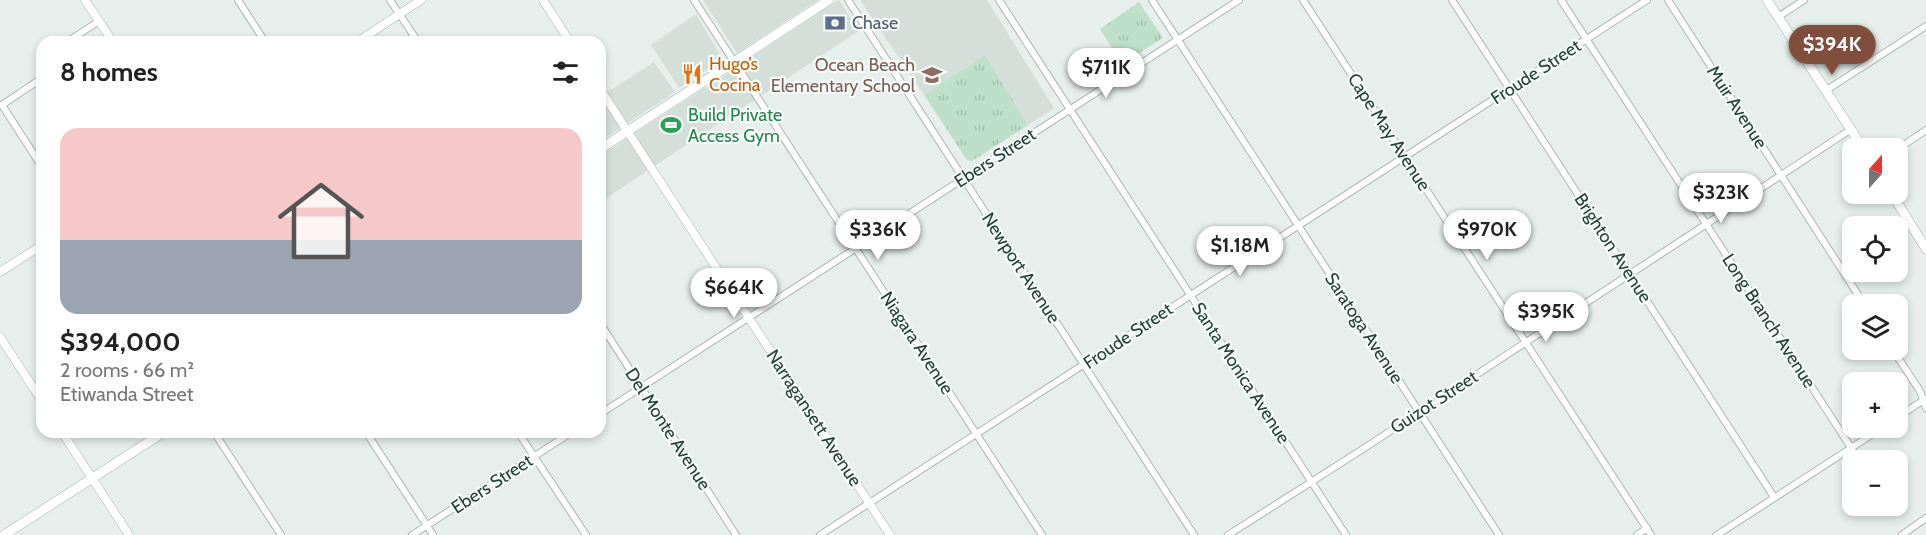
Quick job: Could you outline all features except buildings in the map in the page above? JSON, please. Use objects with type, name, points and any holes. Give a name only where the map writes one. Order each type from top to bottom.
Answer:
[{"type":"main road","points":[[606,145],[830,0]]},
{"type":"main road","points":[[1767,0],[1856,138]]},
{"type":"main road","points":[[1899,204],[1923,236],[1926,249]]},
{"type":"main road","points":[[4,535],[155,438]]},
{"type":"street","points":[[85,0],[109,36]]},
{"type":"street","points":[[238,0],[261,36]]},
{"type":"street","points":[[390,0],[414,36]]},
{"type":"street","points":[[366,36],[421,0]]},
{"type":"street","points":[[543,0],[566,36]]},
{"type":"street","name":"Niagara Avenue","points":[[694,0],[1042,535]]},
{"type":"street","name":"Newport Avenue","points":[[848,0],[1194,535]]},
{"type":"street","name":"Santa Monica Avenue","points":[[999,0],[1346,535]]},
{"type":"street","name":"Saratoga Avenue","points":[[1152,0],[1499,535]]},
{"type":"street","name":"Ebers Street","points":[[606,410],[1239,0]]},
{"type":"street","name":"Cape May Avenue","points":[[1304,0],[1652,535]]},
{"type":"street","name":"Brighton Avenue","points":[[1452,0],[1774,497]]},
{"type":"street","name":"Long Branch Avenue","points":[[1561,0],[1851,448]]},
{"type":"street","name":"Froude Street","points":[[820,535],[1647,0]]},
{"type":"street","name":"Muir Avenue","points":[[1668,0],[1857,294]]},
{"type":"street","points":[[1778,17],[1804,0]]},
{"type":"street","points":[[77,36],[99,21]]},
{"type":"street","points":[[1825,91],[1926,26]]},
{"type":"street","points":[[36,82],[2,105],[36,157]]},
{"type":"street","name":"Narragansett Avenue","points":[[606,98],[890,535]]},
{"type":"street","name":"Guizot Street","points":[[1228,535],[1850,130]]},
{"type":"street","points":[[1908,142],[1926,130]]},
{"type":"street","points":[[0,272],[36,249]]},
{"type":"street","name":"Del Monte Avenue","points":[[606,332],[736,535]]},
{"type":"street","points":[[0,337],[36,392]]},
{"type":"street","points":[[1900,360],[1925,399],[1926,408]]},
{"type":"street","points":[[1908,410],[1925,399]]},
{"type":"street","points":[[66,438],[129,535]]},
{"type":"street","points":[[218,438],[281,535]]},
{"type":"street","points":[[370,438],[433,535]]},
{"type":"street","points":[[522,438],[586,535]]},
{"type":"street","name":"Ebers Street","points":[[412,535],[563,438]]},
{"type":"street","points":[[1717,535],[1866,438]]},
{"type":"street","points":[[1902,535],[1926,518]]},
{"type":"street","points":[[1637,535],[1647,528]]},
{"type":"shaded area","points":[[703,0],[818,0],[737,53]]},
{"type":"shaded area","points":[[839,0],[859,31],[606,198],[606,152]]},
{"type":"shaded area","name":"Ocean Beach Elementary School","points":[[860,0],[987,0],[1054,108],[1028,125],[985,55],[924,95]]},
{"type":"shaded area","points":[[696,14],[721,57],[717,63],[679,88],[651,45]]},
{"type":"shaded area","points":[[654,62],[675,92],[606,137],[606,93]]},
{"type":"green space","points":[[1139,2],[1163,38],[1122,64],[1100,29]]},
{"type":"green space","points":[[1104,50],[1114,65],[1091,80],[1081,65]]},
{"type":"green space","points":[[985,55],[1028,125],[972,161],[967,160],[924,95]]},
{"type":"place","name":"Chase","points":[[835,23]]},
{"type":"place","name":"Hugo’s Cocina","points":[[692,74]]},
{"type":"place","name":"Ocean Beach Elementary School","points":[[932,75]]},
{"type":"place","name":"Build Private Access Gym","points":[[671,125]]}]
